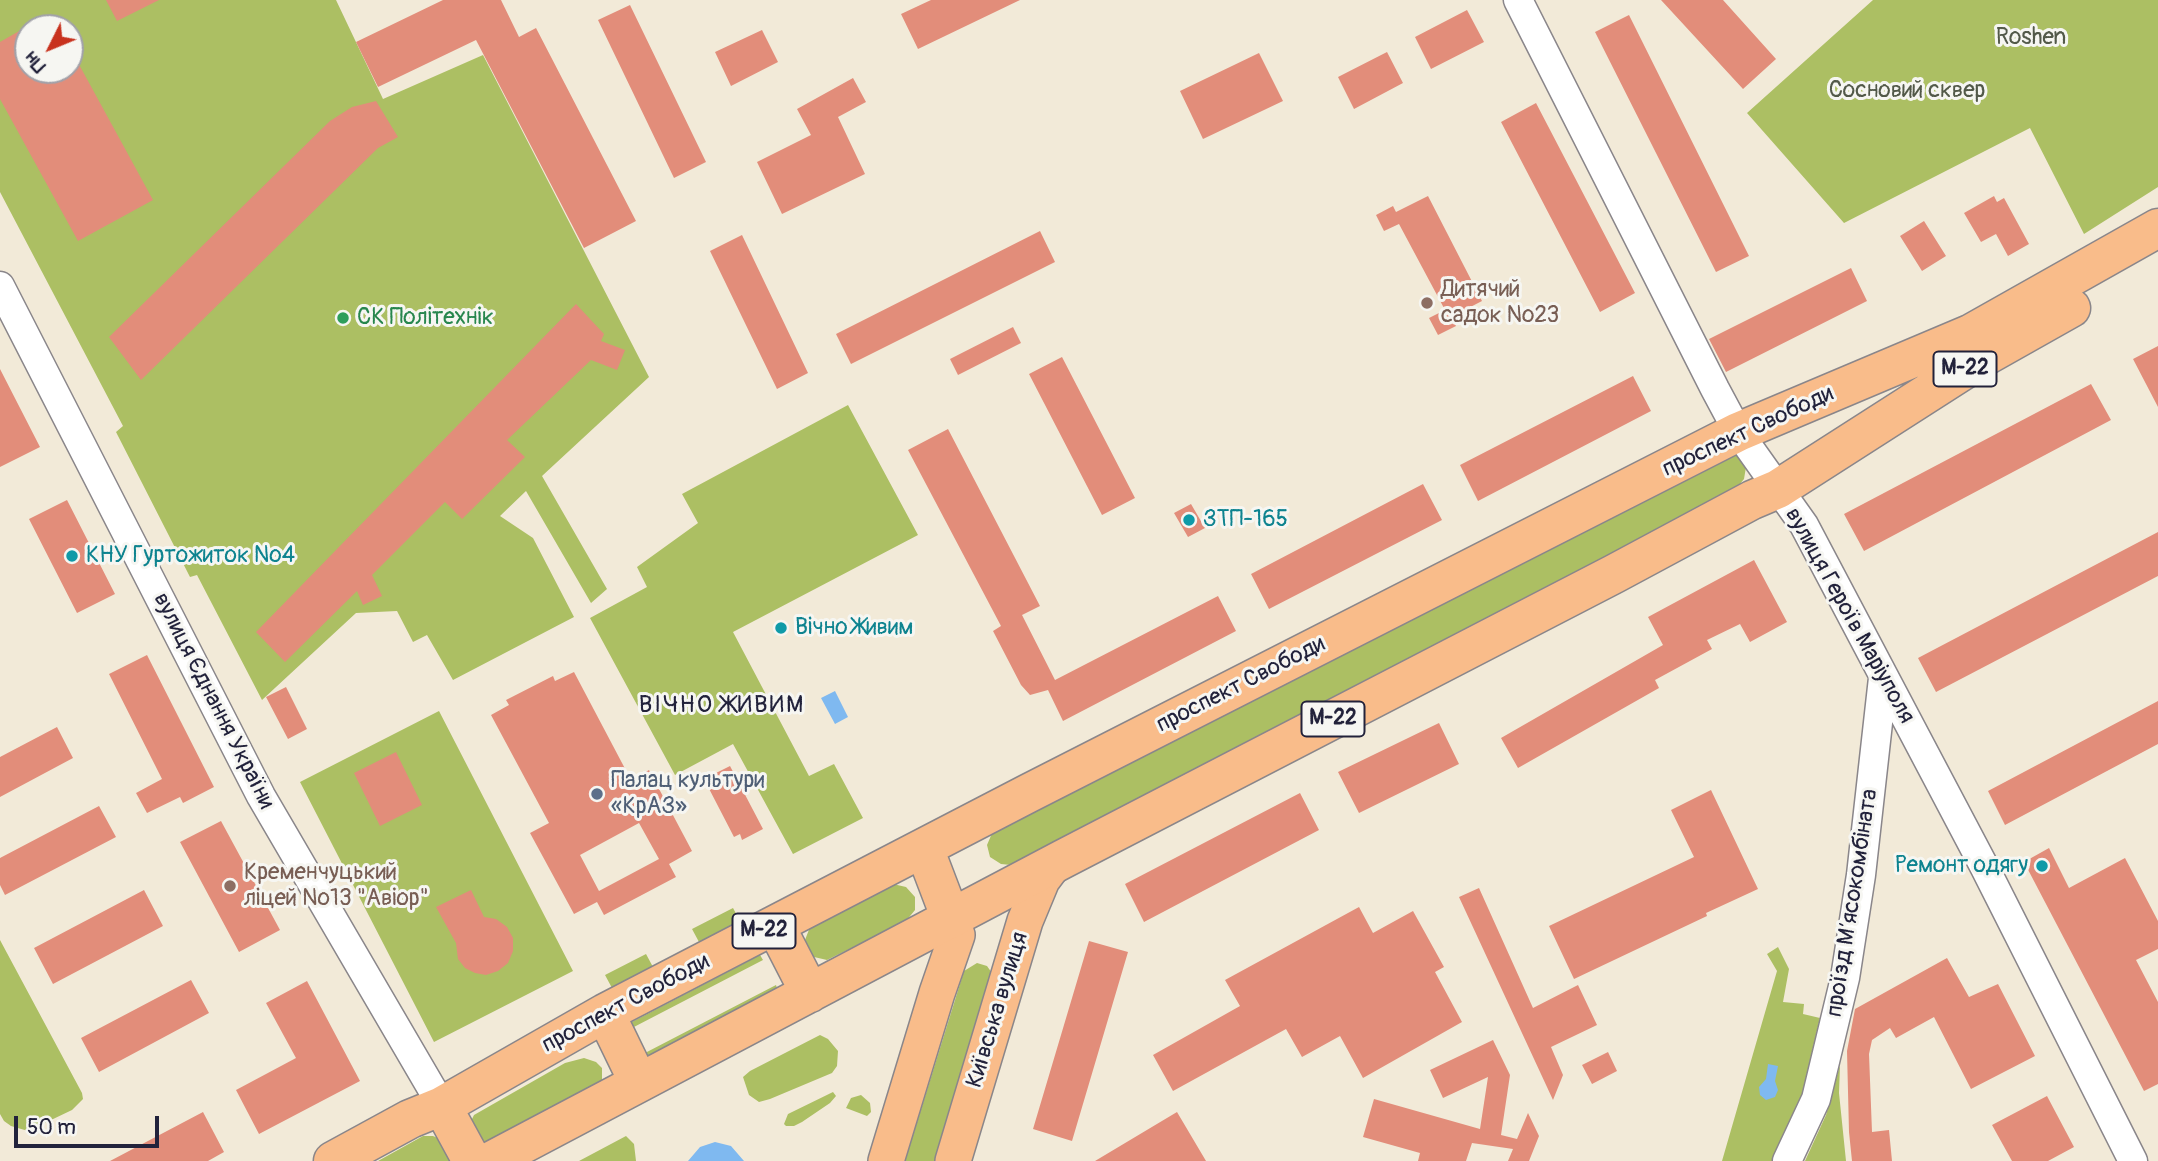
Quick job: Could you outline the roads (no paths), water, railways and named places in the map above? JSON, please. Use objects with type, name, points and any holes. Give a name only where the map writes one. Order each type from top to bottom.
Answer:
[{"type":"highway","name":"проспект Свободи","points":[[333,1161],[410,1119],[442,1106],[605,1013],[924,848],[1738,432],[1970,334],[2158,228]]},
{"type":"highway","name":"М-22","points":[[491,1161],[638,1081],[1777,489],[1984,357],[2158,258]]},
{"type":"highway","points":[[924,848],[951,919]]},
{"type":"highway","points":[[775,925],[810,993]]},
{"type":"highway","points":[[605,1013],[638,1081]]},
{"type":"highway","points":[[442,1106],[472,1161]]},
{"type":"main road","name":"Київська вулиця","points":[[953,1161],[1025,921],[1042,880],[1054,864]]},
{"type":"main road","points":[[886,1161],[957,935],[951,919]]},
{"type":"street","name":"вулиця Героїв Маріуполя","points":[[1518,0],[1738,432],[1804,525],[1979,857],[2133,1161]]},
{"type":"street","name":"вулиця Єднання України","points":[[0,286],[261,796],[442,1106]]},
{"type":"street","name":"проїзд Мʼясокомбіната","points":[[1787,1161],[1816,1098],[1845,978],[1861,875],[1883,678]]},
{"type":"water","points":[[835,691],[848,717],[835,724],[821,698]]},
{"type":"water","points":[[1768,1064],[1778,1066],[1775,1081],[1778,1090],[1775,1097],[1766,1100],[1760,1095],[1759,1087],[1766,1079]]},
{"type":"water","points":[[715,1142],[731,1146],[744,1161],[688,1161],[700,1147]]},
{"type":"place","name":"Дитячий садок №23","points":[[1427,303]]},
{"type":"place","name":"СК Політехнік","points":[[343,318]]},
{"type":"place","name":"ЗТП-165","points":[[1189,520]]},
{"type":"place","name":"КНУ Гуртожиток №4","points":[[72,556]]},
{"type":"place","name":"Вічно Живим","points":[[781,628]]},
{"type":"place","name":"Палац культури «КрАЗ»","points":[[597,794]]},
{"type":"place","name":"Ремонт одягу","points":[[2042,866]]},
{"type":"place","name":"Кременчуцький ліцей №13 \"Авіор\"","points":[[230,886]]},
{"type":"district","name":"ВІЧНО ЖИВИМ","points":[[722,706]]},
{"type":"park label","name":"Roshen","points":[[2031,38]]},
{"type":"park label","name":"Сосновий сквер","points":[[1907,91]]}]
